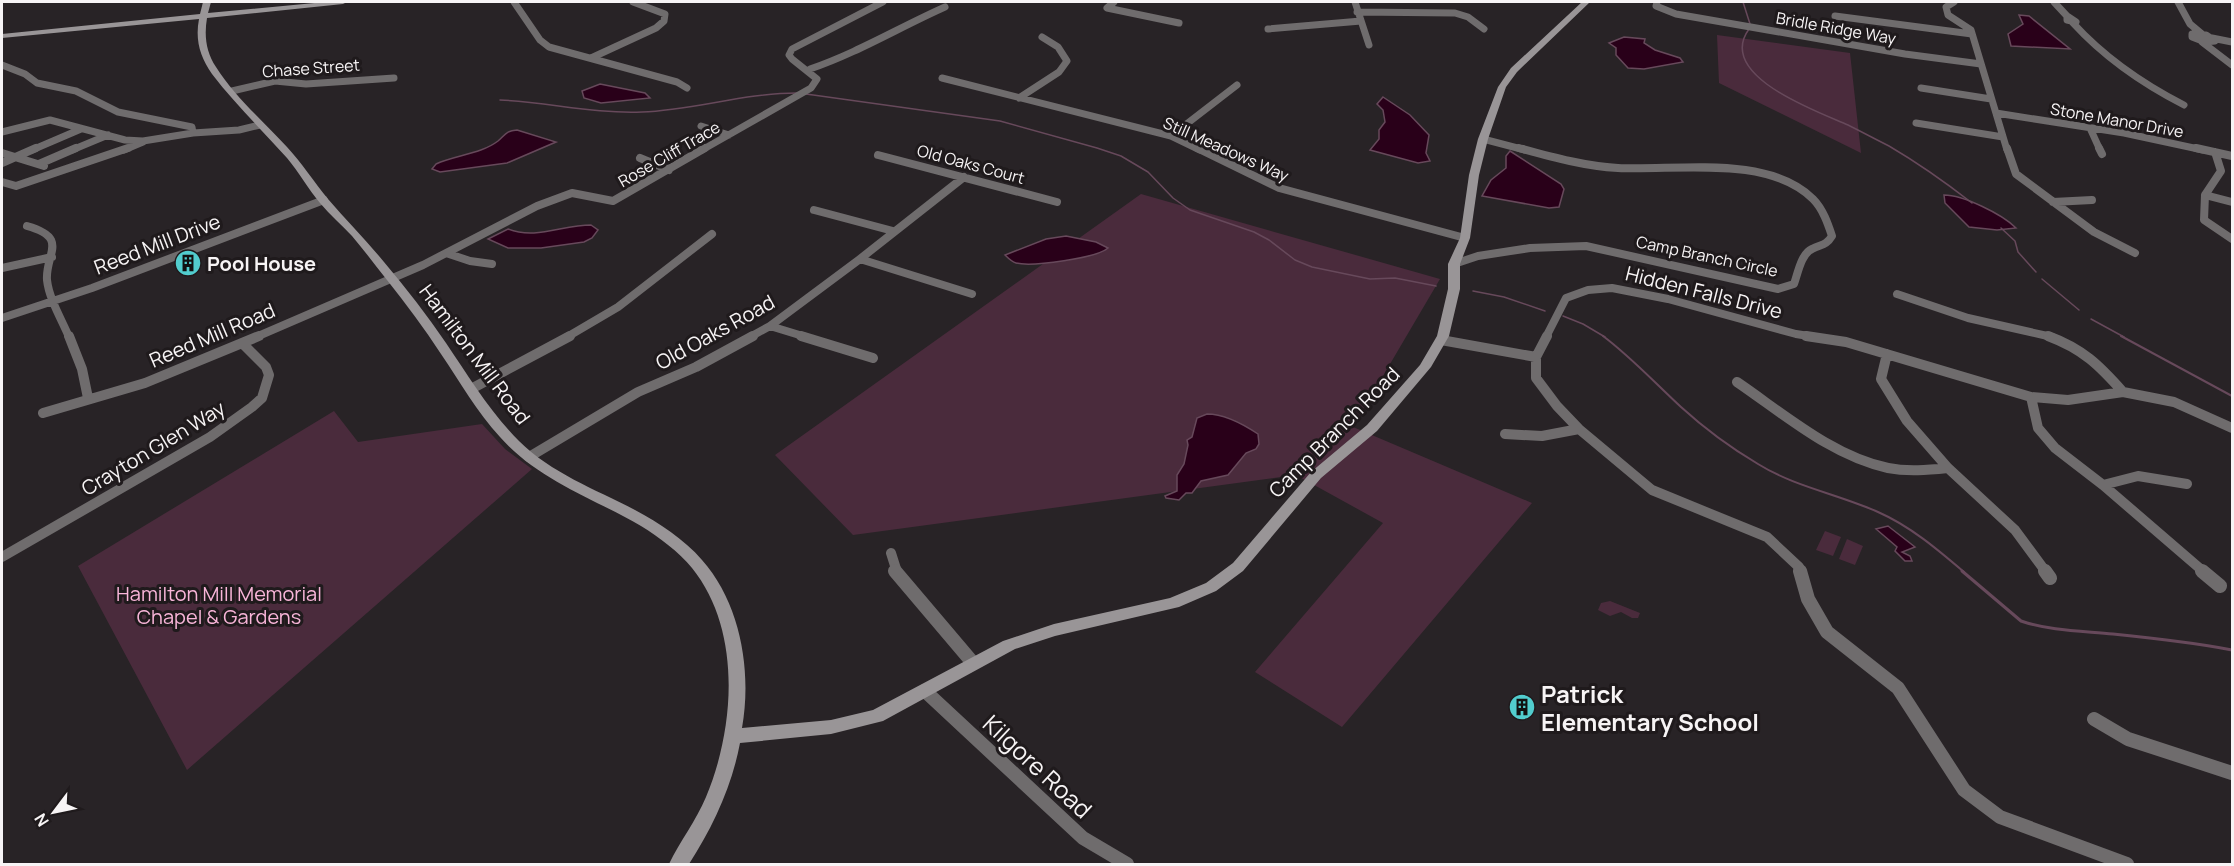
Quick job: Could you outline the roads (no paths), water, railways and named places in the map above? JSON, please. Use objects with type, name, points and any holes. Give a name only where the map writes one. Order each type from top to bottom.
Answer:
[{"type":"street","points":[[2,36],[343,2]]},
{"type":"street","points":[[514,2],[540,40],[549,47],[678,81],[687,88]]},
{"type":"street","points":[[591,58],[656,28],[664,21],[665,14],[633,2]]},
{"type":"street","points":[[646,6],[658,2]]},
{"type":"street","points":[[882,2],[792,49],[789,56],[792,60],[810,69],[842,58],[893,30],[945,7]]},
{"type":"street","points":[[1114,2],[1107,8],[1179,22]]},
{"type":"street","points":[[1355,2],[1370,45]]},
{"type":"street","name":"Camp Branch Road","points":[[732,736],[831,728],[878,716],[925,692],[972,663],[1009,645],[1054,630],[1173,603],[1211,587],[1238,567],[1316,475],[1372,428],[1425,367],[1442,337],[1454,289],[1454,264],[1465,238],[1474,175],[1483,139],[1507,78],[1586,2]]},
{"type":"street","name":"Bridle Ridge Way","points":[[1657,2],[1656,6],[1676,14],[1905,54],[1981,64]]},
{"type":"street","points":[[1954,2],[1946,7],[1948,15],[1971,30],[2016,174],[2094,232],[2135,253]]},
{"type":"street","points":[[2054,2],[2067,16],[2067,20],[2073,23],[2088,40],[2164,96],[2184,105]]},
{"type":"street","points":[[2178,2],[2185,20],[2194,32],[2211,40],[2221,59],[2232,65]]},
{"type":"street","points":[[172,18],[193,12],[206,3]]},
{"type":"street","name":"Hamilton Mill Road","points":[[206,3],[201,37],[207,60],[260,125],[297,164],[324,200],[356,234],[430,328],[471,389],[513,443],[560,478],[668,537],[700,569],[722,604],[732,628],[736,658],[737,706],[732,736],[718,789],[700,831],[679,864]]},
{"type":"street","points":[[1357,12],[1455,13],[1468,17],[1484,29]]},
{"type":"street","points":[[1835,16],[1972,34]]},
{"type":"street","points":[[1268,29],[1360,21]]},
{"type":"street","points":[[2194,32],[2190,36],[2199,40],[2230,41]]},
{"type":"street","points":[[1019,98],[1059,72],[1067,61],[1058,47],[1042,38]]},
{"type":"street","points":[[2,65],[25,74],[37,83],[76,91],[118,112],[192,127],[193,133]]},
{"type":"street","name":"Rose Cliff Trace","points":[[390,278],[446,253],[537,206],[572,192],[613,201],[811,88],[817,79],[810,69]]},
{"type":"street","name":"Chase Street","points":[[232,92],[275,81],[306,84],[394,78]]},
{"type":"street","name":"Still Meadows Way","points":[[942,78],[1171,136],[1279,188],[1465,238]]},
{"type":"street","points":[[1171,136],[1237,85]]},
{"type":"street","points":[[1921,88],[1991,99]]},
{"type":"street","name":"Stone Manor Drive","points":[[1996,113],[2090,128],[2232,156]]},
{"type":"street","points":[[2,132],[50,120],[108,135],[143,141]]},
{"type":"street","points":[[1916,123],[2003,137]]},
{"type":"street","points":[[2,182],[16,186],[110,156],[143,141],[193,133],[239,130],[260,125]]},
{"type":"street","points":[[701,126],[729,135]]},
{"type":"street","points":[[2,163],[81,128]]},
{"type":"street","points":[[2090,128],[2102,154]]},
{"type":"street","points":[[39,164],[108,135]]},
{"type":"street","name":"Camp Branch Circle","points":[[1454,264],[1478,256],[1530,248],[1586,246],[1778,288],[1794,284],[1802,260],[1810,249],[1830,242],[1832,236],[1813,199],[1790,184],[1775,179],[1728,168],[1595,166],[1483,139]]},
{"type":"street","points":[[2215,152],[2221,171],[2205,195],[2205,220],[2232,239]]},
{"type":"street","points":[[2,153],[58,172]]},
{"type":"street","name":"Old Oaks Court","points":[[878,155],[1057,202]]},
{"type":"street","points":[[640,158],[669,170]]},
{"type":"street","name":"Old Oaks Road","points":[[529,457],[638,392],[696,366],[770,326],[964,177]]},
{"type":"street","points":[[2205,195],[2232,202]]},
{"type":"street","name":"Reed Mill Drive","points":[[2,318],[324,200]]},
{"type":"street","points":[[2053,202],[2092,200]]},
{"type":"street","points":[[814,210],[893,231]]},
{"type":"street","points":[[27,226],[42,230],[51,240],[54,249],[47,283],[85,380],[88,398]]},
{"type":"street","points":[[471,389],[543,351],[618,307],[712,234]]},
{"type":"street","points":[[446,253],[470,261],[492,264]]},
{"type":"street","points":[[2,268],[52,257]]},
{"type":"street","points":[[860,259],[972,294]]},
{"type":"street","name":"Reed Mill Road","points":[[43,413],[145,383],[390,278]]},
{"type":"street","name":"Hidden Falls Drive","points":[[1536,357],[1566,298],[1588,290],[1612,288],[1668,299],[1796,334],[1846,342],[2031,397],[2068,400],[2123,392],[2174,402],[2232,428]]},
{"type":"street","points":[[1897,294],[1968,318],[2044,334],[2070,344],[2095,361],[2123,392]]},
{"type":"street","points":[[770,326],[873,358]]},
{"type":"street","points":[[1442,337],[1473,346],[1483,345],[1536,357],[1536,378],[1557,406],[1579,429],[1652,490],[1767,537],[1798,567],[1808,599],[1827,632],[1898,688],[1964,789],[2000,817],[2127,864]]},
{"type":"street","name":"Crayton Glen Way","points":[[2,557],[210,437],[252,407],[262,398],[269,375],[266,368],[242,343]]},
{"type":"street","points":[[1887,354],[1881,379],[1907,421],[1948,468],[2015,530],[2050,578]]},
{"type":"street","points":[[1737,382],[1834,447],[1875,464],[1910,471],[1948,468]]},
{"type":"street","points":[[2031,397],[2038,428],[2055,448],[2103,485],[2220,586]]},
{"type":"street","points":[[1505,434],[1541,438],[1579,429]]},
{"type":"street","points":[[2103,485],[2138,476],[2187,484]]},
{"type":"street","points":[[891,553],[894,569],[972,663]]},
{"type":"street","name":"Kilgore Road","points":[[925,692],[1083,838],[1127,864]]},
{"type":"street","points":[[2094,719],[2128,739],[2232,773]]},
{"type":"waterway","points":[[1743,2],[1750,24]]},
{"type":"waterway","points":[[1749,29],[1742,46],[1746,62],[1758,77],[1795,101],[1889,146],[1972,203]]},
{"type":"waterway","points":[[500,100],[606,111],[642,112],[797,93]]},
{"type":"waterway","points":[[806,94],[1000,121],[1097,148],[1121,156],[1148,172],[1173,198],[1190,210],[1254,232],[1269,240],[1295,260],[1312,267],[1370,279],[1395,278],[1436,286]]},
{"type":"waterway","points":[[2001,228],[2015,241],[2018,252],[2036,272]]},
{"type":"waterway","points":[[2042,279],[2079,310]]},
{"type":"waterway","points":[[1473,291],[1504,297],[1545,311]]},
{"type":"waterway","points":[[1563,316],[1605,337]]},
{"type":"waterway","points":[[2091,319],[2124,337]]},
{"type":"waterway","points":[[1603,336],[1690,415],[1738,451],[1787,479],[1890,518],[1923,539],[1964,572]]},
{"type":"waterway","points":[[2121,336],[2232,396]]},
{"type":"waterway","points":[[1962,571],[2021,621],[2043,627],[2232,650]]},
{"type":"place","name":"Pool House","points":[[188,263]]},
{"type":"place","name":"Patrick Elementary School","points":[[1522,707]]},
{"type":"park label","name":"Hamilton Mill Memorial Chapel & Gardens","points":[[219,604]]}]
